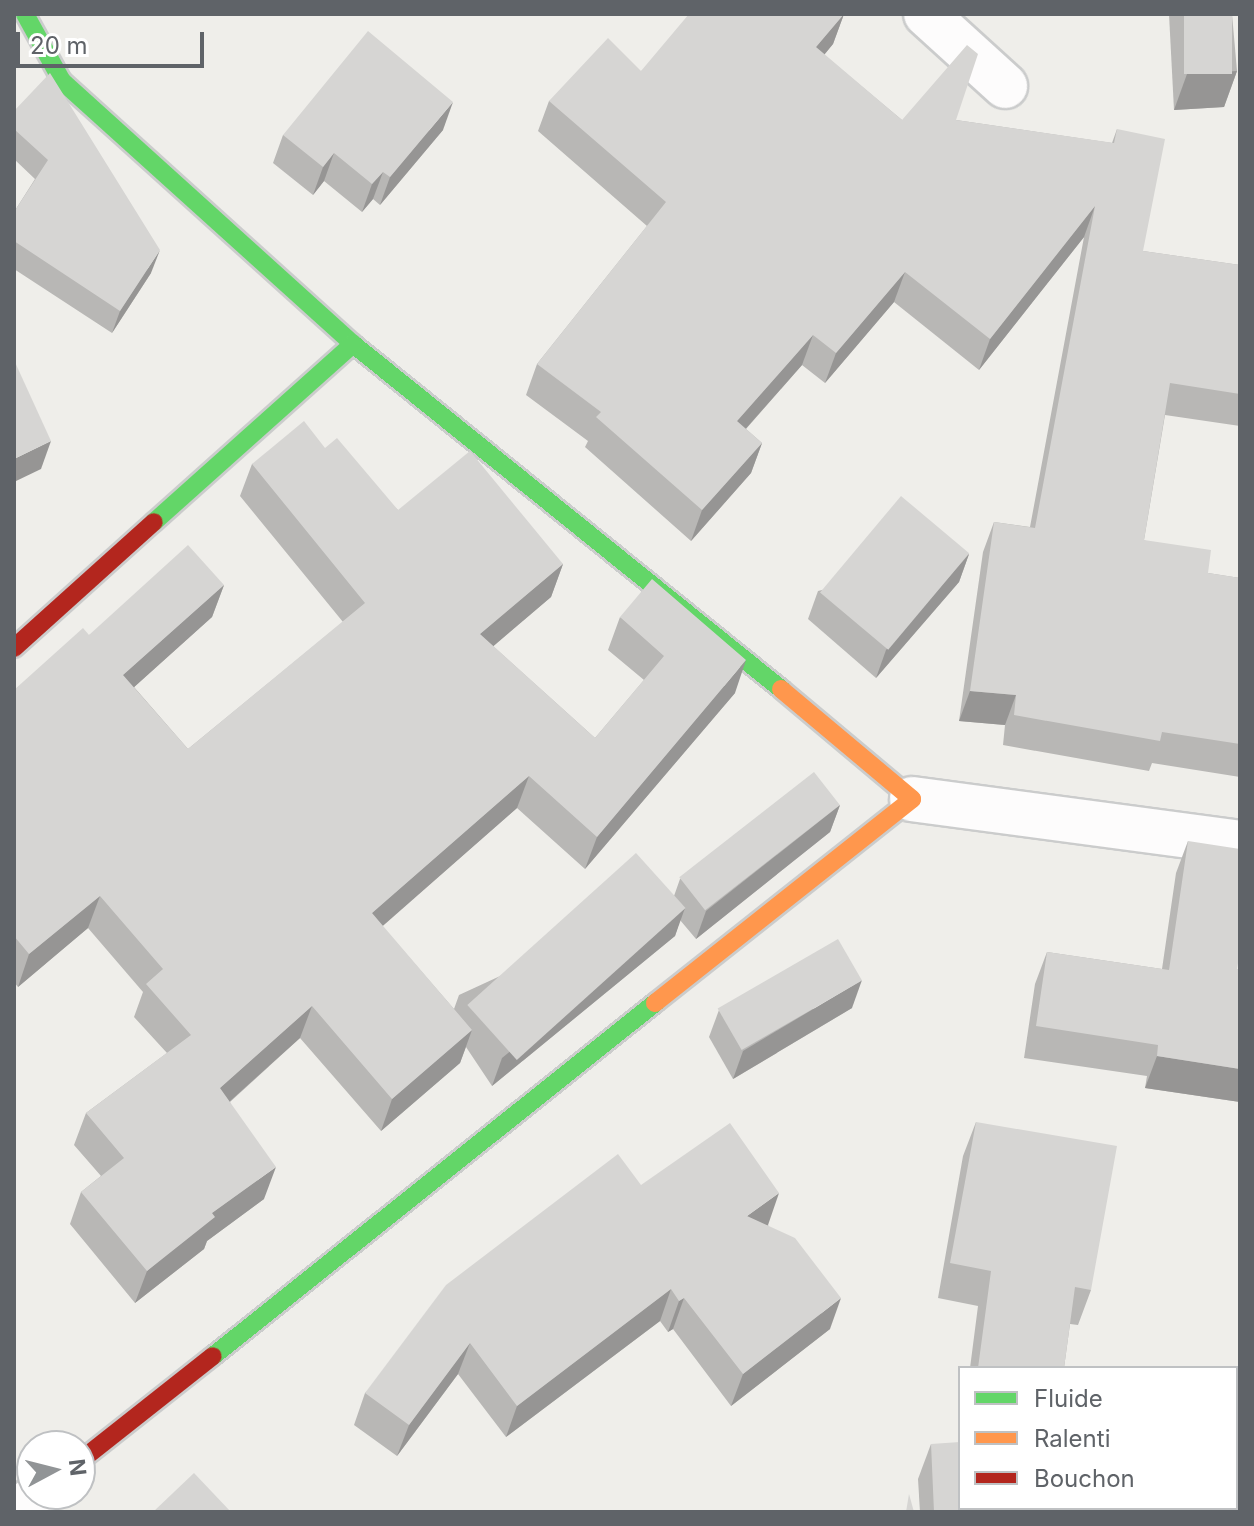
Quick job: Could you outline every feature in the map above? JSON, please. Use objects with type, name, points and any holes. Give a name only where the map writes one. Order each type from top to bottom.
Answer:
[{"type":"street","points":[[25,14],[62,81],[353,344],[697,618],[912,799],[1240,843]]},
{"type":"street","points":[[926,14],[1005,86]]},
{"type":"street","points":[[14,648],[353,344]]},
{"type":"street","points":[[96,1448],[912,799]]},
{"type":"building","points":[[689,14],[844,14],[816,47],[902,120],[967,45],[978,54],[956,120],[1114,143],[1117,129],[1165,139],[1143,251],[1240,265],[1240,394],[1170,383],[1144,540],[1211,550],[1208,573],[1240,578],[1240,744],[1162,732],[1160,741],[1014,715],[1016,695],[970,691],[994,522],[1035,528],[1095,206],[990,339],[905,272],[836,353],[813,335],[737,421],[762,443],[702,510],[596,417],[601,412],[537,364],[666,202],[549,101],[608,38],[641,71]]},
{"type":"building","points":[[1184,14],[1232,14],[1232,74],[1184,74]]},
{"type":"building","points":[[368,31],[453,102],[390,177],[383,172],[372,184],[334,153],[323,167],[283,135]]},
{"type":"building","points":[[50,73],[160,250],[120,311],[14,241],[14,212],[48,160],[14,129],[14,111]]},
{"type":"building","points":[[14,360],[51,441],[14,459]]},
{"type":"building","points":[[304,421],[325,448],[337,438],[398,510],[470,451],[563,564],[480,634],[595,738],[664,656],[620,617],[652,579],[746,660],[597,837],[529,776],[372,913],[472,1030],[392,1099],[312,1006],[220,1088],[276,1167],[212,1213],[215,1217],[147,1271],[81,1192],[124,1158],[86,1113],[191,1035],[146,984],[163,969],[100,896],[29,954],[14,936],[14,690],[83,628],[89,635],[188,545],[224,585],[123,675],[188,749],[365,603],[252,464]]},
{"type":"building","points":[[901,496],[969,553],[888,650],[820,593]]},
{"type":"building","points":[[814,772],[840,805],[705,910],[679,877]]},
{"type":"building","points":[[1188,841],[1240,849],[1240,951],[1237,969],[1240,969],[1240,1069],[1157,1056],[1158,1045],[1036,1026],[1047,952],[1169,970]]},
{"type":"building","points":[[636,853],[686,908],[517,1060],[467,1005]]},
{"type":"building","points":[[838,939],[862,981],[742,1050],[718,1008]]},
{"type":"building","points":[[976,1122],[1117,1146],[1091,1290],[1075,1287],[1064,1366],[978,1366],[991,1271],[950,1263]]},
{"type":"building","points":[[730,1123],[779,1193],[747,1216],[795,1238],[841,1298],[743,1374],[684,1298],[679,1301],[671,1289],[517,1406],[470,1343],[409,1425],[365,1393],[446,1285],[618,1154],[641,1185]]},
{"type":"building","points":[[958,1442],[958,1510],[1032,1512],[934,1512],[931,1444]]},
{"type":"building","points":[[194,1473],[231,1512],[153,1512]]},
{"type":"building","points":[[909,1494],[914,1512],[906,1512]]},
{"type":"traffic: fast","points":[[25,14],[62,81],[353,344],[781,689]]},
{"type":"traffic: fast","points":[[154,522],[353,344]]},
{"type":"traffic: fast","points":[[213,1356],[655,1003]]},
{"type":"traffic: slow","points":[[655,1003],[912,799],[781,689]]},
{"type":"traffic: jam","points":[[14,648],[154,522]]},
{"type":"traffic: jam","points":[[96,1448],[213,1356]]}]
